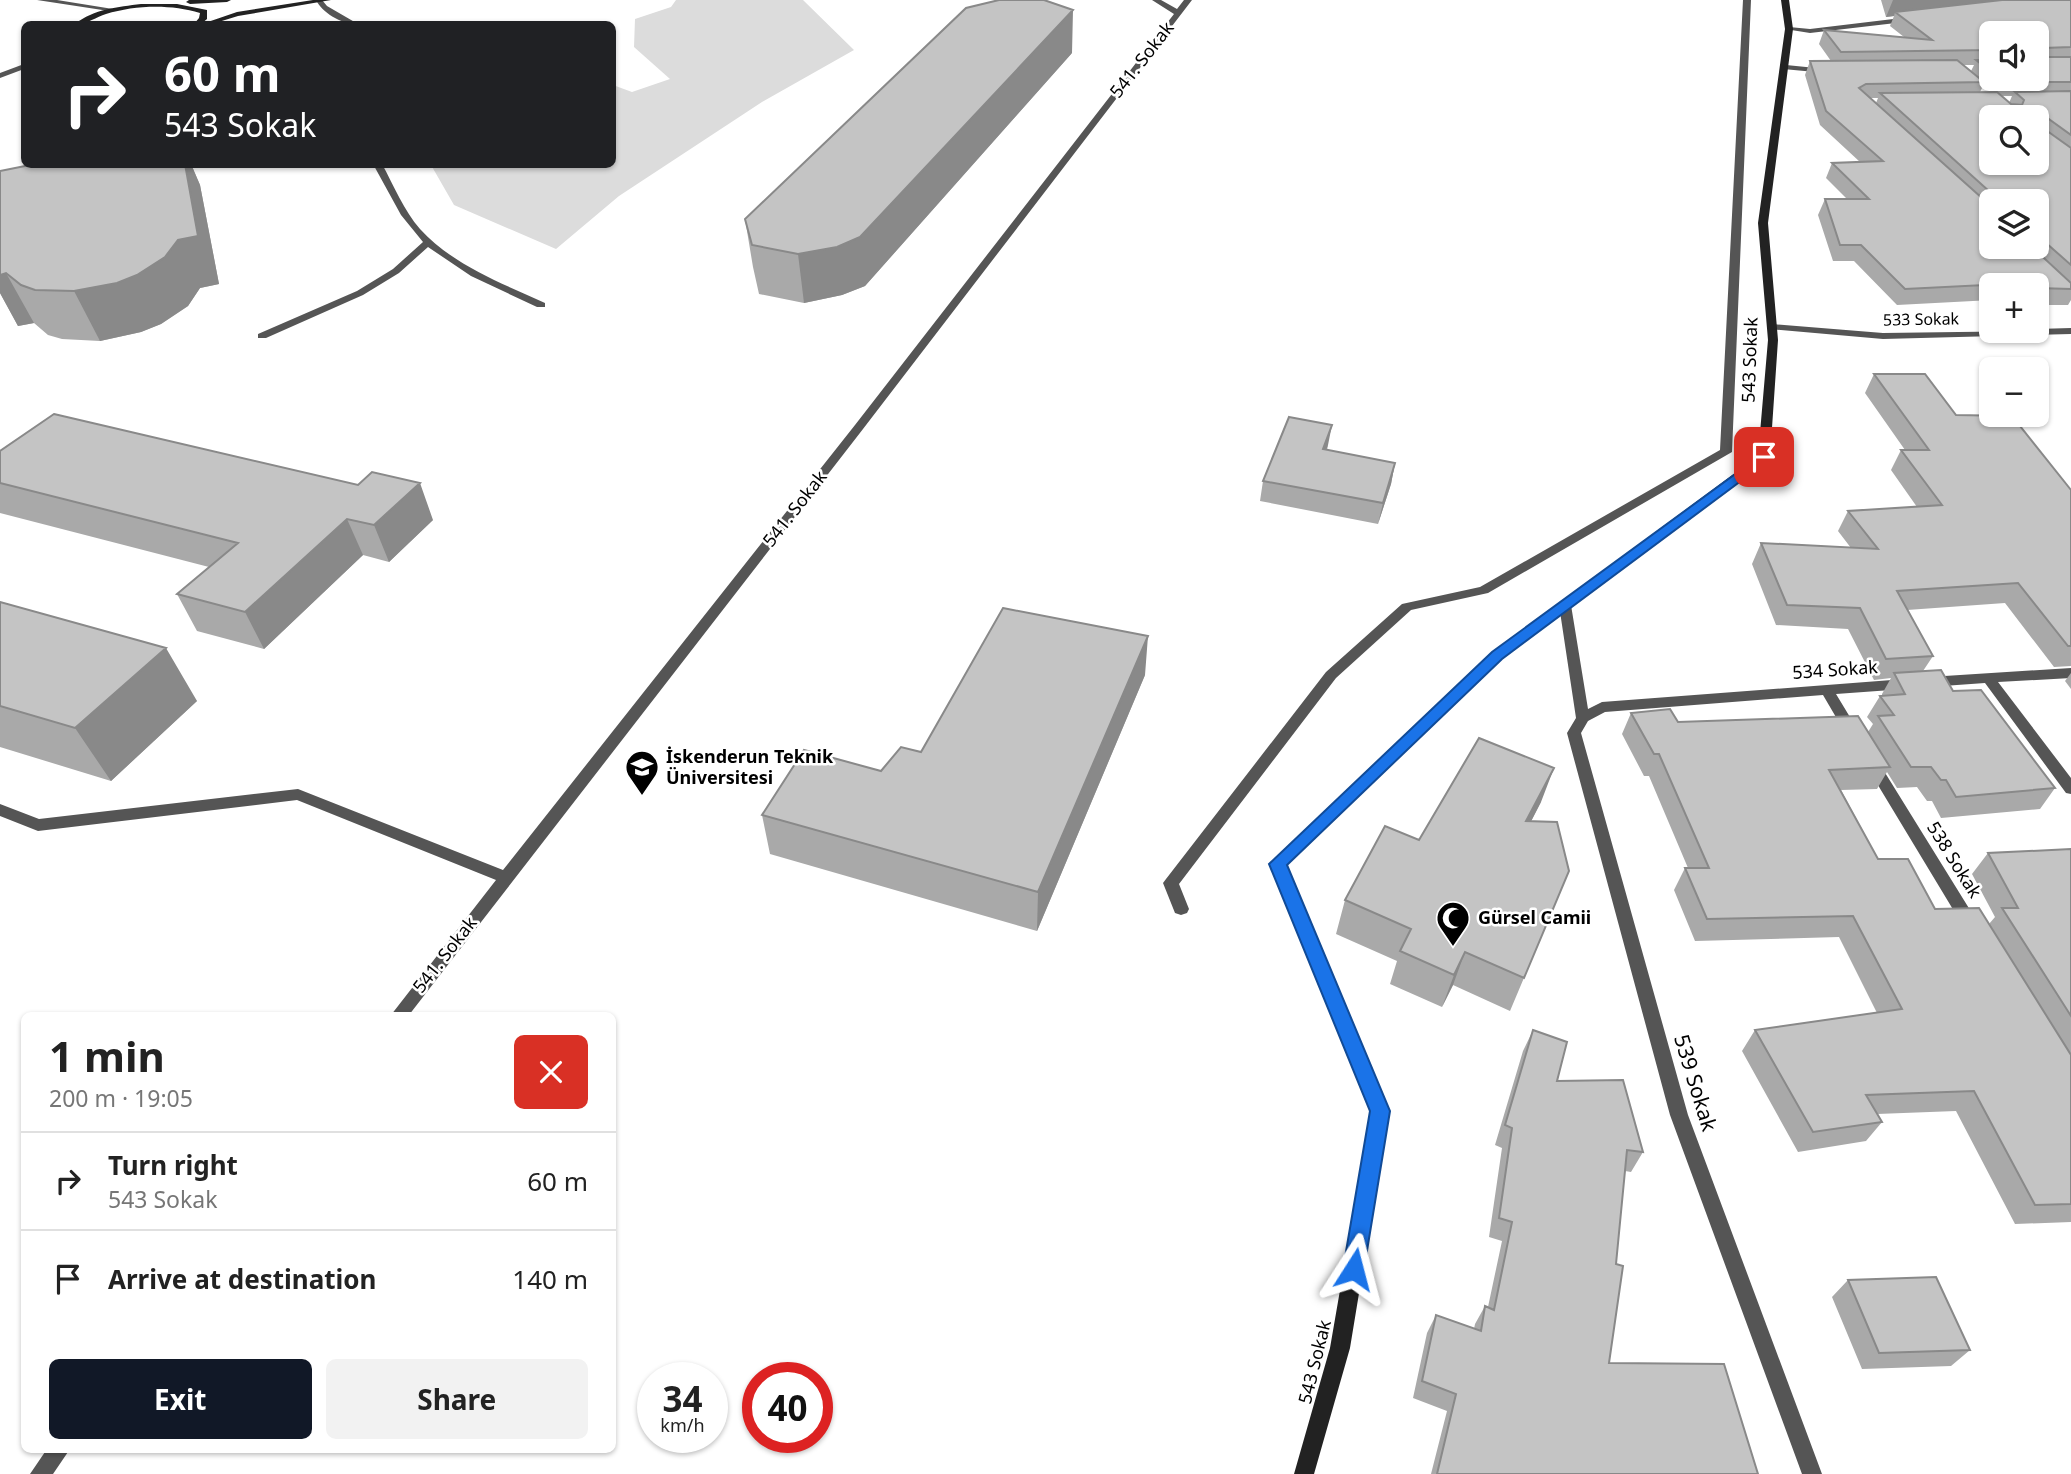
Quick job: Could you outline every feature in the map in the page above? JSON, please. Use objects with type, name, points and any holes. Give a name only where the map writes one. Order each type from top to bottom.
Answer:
[{"type":"street","points":[[41,0],[109,9]]},
{"type":"street","points":[[64,3],[77,0]]},
{"type":"street","points":[[85,21],[109,9],[149,2],[228,0]]},
{"type":"street","points":[[1156,0],[1178,13]]},
{"type":"street","name":"541. Sokak","points":[[401,1012],[859,427],[1188,0]]},
{"type":"street","points":[[1181,909],[1171,883],[1331,675],[1407,607],[1483,590],[1726,452],[1747,0]]},
{"type":"street","name":"543 Sokak","points":[[1304,1474],[1340,1348],[1380,1111],[1277,864],[1497,656],[1764,457],[1772,327],[1763,223],[1790,29],[1785,0]]},
{"type":"street","points":[[215,21],[237,14],[323,1],[324,8],[348,21]]},
{"type":"street","points":[[185,2],[204,12],[201,21]]},
{"type":"street","points":[[1790,29],[1810,31],[1920,18]]},
{"type":"street","points":[[0,76],[21,67]]},
{"type":"street","points":[[1786,67],[1838,71]]},
{"type":"street","points":[[379,168],[415,228],[428,242],[463,267],[541,305]]},
{"type":"street","points":[[262,336],[360,293],[396,271],[428,242]]},
{"type":"street","name":"533 Sokak","points":[[1772,327],[1883,336],[2071,331]]},
{"type":"street","name":"539 Sokak","points":[[1565,605],[1583,718],[1574,733],[1679,1115],[1812,1474]]},
{"type":"street","name":"534 Sokak","points":[[1583,718],[1602,707],[2071,673]]},
{"type":"street","points":[[1988,678],[2071,789]]},
{"type":"street","name":"538 Sokak","points":[[1826,689],[1977,935]]},
{"type":"street","points":[[0,810],[37,825],[298,794],[506,878]]},
{"type":"street","points":[[40,1474],[57,1453]]},
{"type":"shaded area","points":[[676,0],[803,0],[854,50],[762,102],[619,196],[556,249],[454,205],[433,168],[616,168],[616,86],[632,92],[670,79],[634,47],[635,19],[671,7]]},
{"type":"building","points":[[999,0],[1044,0],[1073,10],[860,237],[837,247],[798,254],[752,245],[745,219],[966,8]]},
{"type":"building","points":[[2002,0],[2071,0],[2071,47],[2049,48],[2049,21],[1979,21],[1979,50],[1841,52],[1824,30],[1932,40],[1895,12]]},
{"type":"building","points":[[2049,57],[2071,57],[2071,82],[2049,82]]},
{"type":"building","points":[[1957,60],[1979,78],[1979,82],[1866,84],[1859,88],[1979,195],[1979,259],[2045,259],[2071,283],[2071,289],[2049,288],[2049,273],[1979,273],[1979,285],[1905,289],[1861,245],[1840,245],[1825,199],[1869,199],[1832,163],[1883,161],[1826,111],[1810,61]]},
{"type":"building","points":[[2071,91],[2071,135],[2049,119],[2049,105],[2022,105],[2024,100],[2015,92]]},
{"type":"building","points":[[1997,92],[2011,104],[2022,105],[1979,105],[1979,175],[2049,175],[2049,132],[2071,148],[2071,265],[2049,246],[2049,189],[1987,189],[1880,93]]},
{"type":"building","points":[[21,167],[186,168],[198,236],[178,240],[165,257],[137,275],[117,283],[74,291],[35,290],[21,285],[6,273],[0,275],[0,171]]},
{"type":"building","points":[[1874,374],[1925,374],[1956,415],[1979,415],[1979,427],[2021,427],[2071,490],[2071,646],[2068,646],[2018,583],[1897,591],[1933,656],[1886,659],[1860,608],[1787,605],[1761,543],[1878,549],[1848,511],[1942,505],[1901,450],[1929,450]]},
{"type":"building","points":[[54,414],[358,485],[372,472],[420,483],[374,525],[347,519],[245,612],[177,594],[238,543],[0,483],[0,451]]},
{"type":"building","points":[[1289,417],[1332,425],[1323,449],[1395,463],[1383,503],[1263,481]]},
{"type":"building","points":[[0,602],[166,648],[75,728],[0,706]]},
{"type":"building","points":[[1003,608],[1148,636],[1038,892],[762,815],[804,750],[881,771],[901,747],[921,752]]},
{"type":"building","points":[[1941,670],[1953,691],[1981,690],[2055,788],[1956,797],[1946,780],[1941,780],[1931,767],[1911,767],[1878,716],[1894,715],[1880,696],[1905,694],[1894,673]]},
{"type":"building","points":[[1670,709],[1678,722],[1858,716],[1890,767],[1829,770],[1878,859],[1908,859],[1935,909],[1979,908],[2071,1055],[2071,1204],[2035,1205],[1974,1091],[1866,1095],[1882,1122],[1813,1132],[1755,1030],[1902,1009],[1853,916],[1707,919],[1685,868],[1709,868],[1659,754],[1654,754],[1631,713]]},
{"type":"building","points":[[1479,738],[1554,768],[1526,821],[1557,822],[1569,871],[1524,978],[1465,952],[1454,975],[1400,951],[1411,929],[1345,900],[1385,826],[1419,840]]},
{"type":"building","points":[[2071,849],[2071,1016],[2002,908],[2018,908],[1988,853]]},
{"type":"building","points":[[1533,1030],[1567,1042],[1557,1081],[1623,1080],[1643,1152],[1627,1150],[1616,1264],[1623,1266],[1609,1363],[1724,1364],[1758,1474],[1437,1474],[1456,1394],[1422,1381],[1436,1315],[1481,1331],[1485,1306],[1494,1310],[1512,1222],[1499,1218],[1512,1128],[1505,1125]]},
{"type":"building","points":[[1936,1277],[1970,1350],[1879,1353],[1848,1280]]},
{"type":"place","name":"İskenderun Teknik Üniversitesi","points":[[642,797]]},
{"type":"place","name":"Gürsel Camii","points":[[1453,948]]},
{"type":"route","points":[[1354,1269],[1380,1111],[1277,864],[1497,656],[1764,457]]}]
